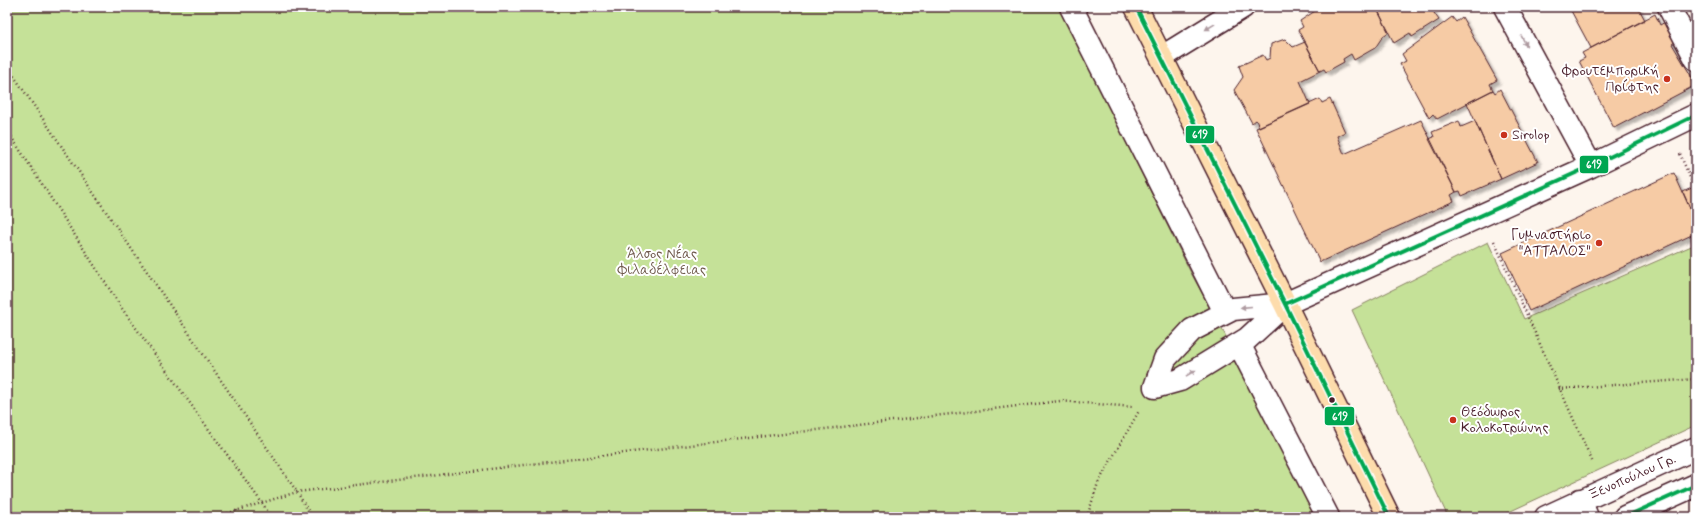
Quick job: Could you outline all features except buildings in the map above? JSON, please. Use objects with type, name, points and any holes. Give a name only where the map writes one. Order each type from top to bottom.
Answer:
[{"type":"main road","points":[[1136,7],[1285,304],[1389,517]]},
{"type":"street","points":[[1071,7],[1225,312]]},
{"type":"street","points":[[1162,57],[1243,7]]},
{"type":"street","points":[[1505,7],[1591,166]]},
{"type":"street","points":[[1669,7],[1696,59]]},
{"type":"street","points":[[1285,304],[1234,308],[1192,330],[1165,359],[1155,387],[1180,380],[1247,339],[1285,304],[1591,166],[1696,116]]},
{"type":"street","points":[[1239,344],[1328,517]]},
{"type":"street","name":"Ξενoπούλου Γρ.","points":[[1546,517],[1584,509],[1605,489],[1696,448]]},
{"type":"street","points":[[1626,517],[1696,485]]},
{"type":"path","points":[[7,66],[297,492],[312,517]]},
{"type":"path","points":[[1669,128],[1694,187]]},
{"type":"path","points":[[7,130],[124,310],[272,517]]},
{"type":"path","points":[[1482,215],[1605,489]]},
{"type":"path","points":[[1560,389],[1696,379]]},
{"type":"path","points":[[216,517],[297,492],[1060,402],[1140,407],[1098,483],[1087,517]]},
{"type":"path","points":[[237,510],[239,517]]},
{"type":"green space","name":"Άλσος Νέας Φιλαδέλφειας","points":[[7,7],[1059,7],[1191,273],[1239,360],[1317,517],[7,517]]},
{"type":"green space","points":[[1488,242],[1524,319],[1696,244],[1696,425],[1498,517],[1448,517],[1352,310]]},
{"type":"transit line","name":"619","points":[[1136,7],[1285,304],[1389,517]]},
{"type":"transit line","name":"619","points":[[1285,304],[1591,166],[1696,115]]},
{"type":"transit line","name":"619","points":[[1625,517],[1696,485]]},
{"type":"place","name":"Φρουτεμπορική Πρίφτης","points":[[1667,79]]},
{"type":"place","name":"Sirolop","points":[[1504,135]]},
{"type":"place","name":"Γυμναστήριο \"ΑΤΤΑΛΟΣ\"","points":[[1599,243]]},
{"type":"place","name":"Θεόδωρος Κολοκοτρώνης","points":[[1453,420]]}]
